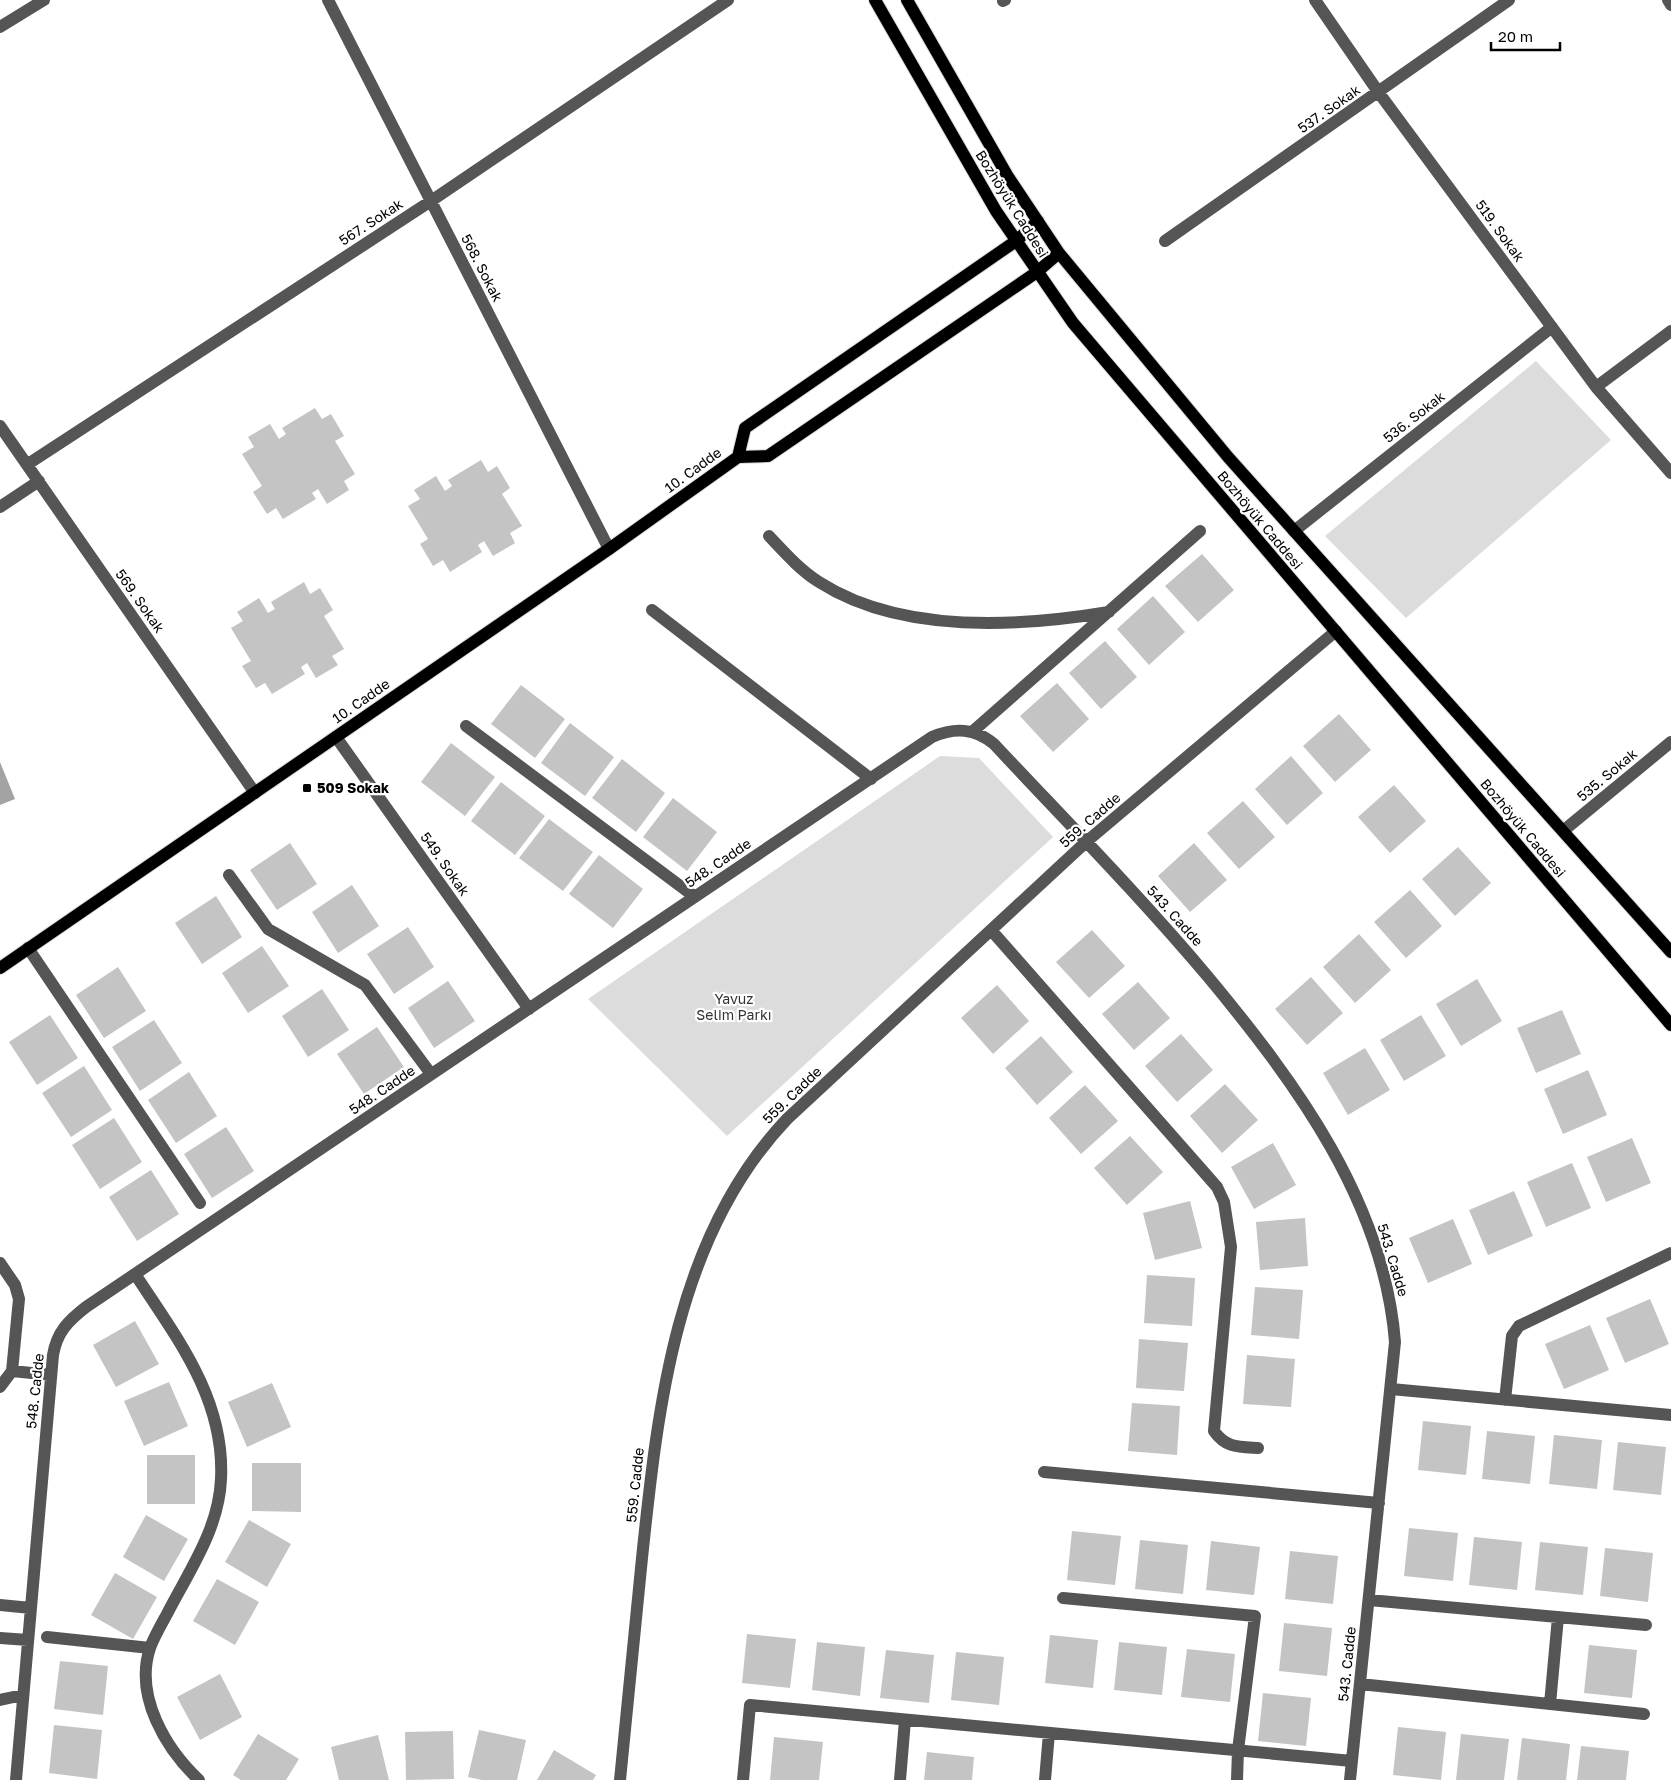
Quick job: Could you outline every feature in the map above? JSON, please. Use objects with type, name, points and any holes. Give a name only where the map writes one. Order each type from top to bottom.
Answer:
[{"type":"main road","name":"Bozhöyük Caddesi","points":[[875,0],[996,211],[1073,323],[1671,1025]]},
{"type":"main road","name":"Bozhöyük Caddesi","points":[[907,0],[1007,175],[1059,253],[1228,457],[1671,952]]},
{"type":"main road","name":"10. Cadde","points":[[738,457],[745,428],[1016,241],[1038,221]]},
{"type":"main road","name":"10. Cadde","points":[[0,968],[609,549],[738,457],[768,456],[1037,272],[1059,253]]},
{"type":"street","points":[[0,28],[44,0]]},
{"type":"street","name":"568. Sokak","points":[[328,0],[609,549]]},
{"type":"street","name":"567. Sokak","points":[[28,464],[431,201],[728,0]]},
{"type":"street","name":"519. Sokak","points":[[1316,0],[1379,92],[1596,387],[1671,473]]},
{"type":"street","name":"537. Sokak","points":[[1165,242],[1509,0]]},
{"type":"street","points":[[1668,0],[1671,5]]},
{"type":"street","name":"536. Sokak","points":[[1294,531],[1552,327]]},
{"type":"street","points":[[1596,387],[1671,331]]},
{"type":"street","name":"569. Sokak","points":[[0,426],[254,793]]},
{"type":"street","points":[[0,507],[39,481]]},
{"type":"street","points":[[972,732],[1200,531]]},
{"type":"street","points":[[769,536],[798,566],[834,591],[852,599],[909,615],[942,620],[1011,623],[1063,619],[1109,612]]},
{"type":"street","points":[[652,610],[871,779]]},
{"type":"street","name":"559. Cadde","points":[[620,1780],[658,1420],[678,1324],[706,1245],[737,1185],[776,1130],[1086,842],[1336,631]]},
{"type":"street","points":[[466,726],[695,897]]},
{"type":"street","name":"548. Cadde","points":[[16,1780],[55,1345],[63,1328],[86,1307],[871,779],[944,732],[957,730],[972,732],[987,738],[1086,842]]},
{"type":"street","name":"549. Sokak","points":[[336,737],[529,1009]]},
{"type":"street","name":"535. Sokak","points":[[1563,831],[1671,742]]},
{"type":"street","name":"543. Cadde","points":[[1086,842],[1174,937],[1293,1084],[1313,1116],[1358,1202],[1372,1236],[1385,1277],[1392,1308],[1395,1342],[1350,1780]]},
{"type":"street","points":[[229,876],[268,929],[365,985],[431,1074]]},
{"type":"street","points":[[991,930],[1217,1187],[1224,1202],[1231,1247],[1214,1431],[1221,1442],[1237,1447],[1258,1448]]},
{"type":"street","points":[[28,948],[200,1203]]},
{"type":"street","points":[[1505,1400],[1512,1336],[1518,1326],[1671,1253]]},
{"type":"street","points":[[0,1263],[18,1291],[12,1371],[0,1387]]},
{"type":"street","points":[[135,1274],[196,1368],[212,1407],[221,1453],[219,1504],[213,1525],[150,1648],[147,1676],[154,1719],[168,1746],[199,1780]]},
{"type":"street","points":[[12,1371],[51,1375]]},
{"type":"street","points":[[1391,1389],[1671,1415]]},
{"type":"street","points":[[1044,1472],[1379,1503]]},
{"type":"street","points":[[1063,1598],[1255,1616],[1238,1750],[1237,1780]]},
{"type":"street","points":[[1369,1600],[1646,1625]]},
{"type":"street","points":[[0,1605],[31,1608]]},
{"type":"street","points":[[1550,1704],[1558,1617]]},
{"type":"street","points":[[47,1637],[150,1648]]},
{"type":"street","points":[[0,1638],[28,1640]]},
{"type":"street","points":[[1360,1684],[1644,1714]]},
{"type":"street","points":[[0,1700],[23,1695]]},
{"type":"street","points":[[742,1780],[750,1705],[1352,1761]]},
{"type":"street","points":[[900,1780],[905,1720]]},
{"type":"street","points":[[1044,1780],[1050,1733]]},
{"type":"green space","points":[[1536,361],[1611,440],[1406,618],[1325,536]]},
{"type":"green space","name":"Yavuz Selim Parkı","points":[[940,756],[979,758],[1053,837],[727,1136],[588,999]]},
{"type":"shaded area","points":[[0,762],[15,799],[0,805]]},
{"type":"building","points":[[315,408],[322,419],[331,414],[344,436],[335,441],[355,474],[344,481],[349,490],[327,504],[318,489],[312,493],[316,499],[283,519],[276,508],[267,514],[253,492],[262,486],[242,454],[254,447],[248,437],[270,424],[279,439],[286,434],[282,428]]},
{"type":"building","points":[[481,460],[488,472],[497,466],[510,488],[502,494],[522,526],[510,533],[515,543],[493,556],[484,541],[478,545],[482,552],[450,572],[443,560],[433,566],[420,544],[428,539],[408,506],[420,499],[414,490],[436,476],[445,491],[452,486],[448,480]]},
{"type":"building","points":[[1202,554],[1234,590],[1198,622],[1165,586]]},
{"type":"building","points":[[304,582],[310,594],[320,588],[333,610],[324,616],[344,649],[332,656],[338,665],[316,678],[307,663],[301,667],[305,674],[272,694],[265,683],[256,688],[242,666],[251,661],[231,628],[243,621],[237,612],[259,598],[268,613],[275,609],[271,602]]},
{"type":"building","points":[[1153,596],[1185,632],[1149,665],[1117,629]]},
{"type":"building","points":[[1105,641],[1137,677],[1101,709],[1069,673]]},
{"type":"building","points":[[1057,683],[1089,719],[1053,752],[1020,716]]},
{"type":"building","points":[[521,685],[565,719],[535,758],[491,724]]},
{"type":"building","points":[[1339,714],[1371,750],[1335,782],[1303,746]]},
{"type":"building","points":[[570,723],[614,757],[585,796],[541,763]]},
{"type":"building","points":[[451,743],[495,777],[465,816],[421,782]]},
{"type":"building","points":[[1291,756],[1323,793],[1287,825],[1255,789]]},
{"type":"building","points":[[622,759],[665,793],[636,832],[592,798]]},
{"type":"building","points":[[501,782],[545,816],[515,855],[471,821]]},
{"type":"building","points":[[1394,785],[1426,821],[1390,853],[1358,817]]},
{"type":"building","points":[[673,798],[717,832],[687,871],[643,837]]},
{"type":"building","points":[[1243,801],[1275,837],[1239,869],[1207,833]]},
{"type":"building","points":[[549,819],[593,852],[563,891],[519,858]]},
{"type":"building","points":[[290,843],[317,884],[277,910],[250,870]]},
{"type":"building","points":[[1194,843],[1227,880],[1190,912],[1158,876]]},
{"type":"building","points":[[1458,847],[1491,883],[1455,916],[1422,879]]},
{"type":"building","points":[[599,855],[643,889],[613,928],[569,894]]},
{"type":"building","points":[[352,885],[379,926],[338,953],[312,912]]},
{"type":"building","points":[[1410,890],[1442,926],[1406,958],[1374,922]]},
{"type":"building","points":[[216,896],[242,937],[202,964],[175,923]]},
{"type":"building","points":[[408,927],[434,967],[394,994],[367,954]]},
{"type":"building","points":[[1092,930],[1125,966],[1089,998],[1056,962]]},
{"type":"building","points":[[1359,934],[1391,970],[1355,1003],[1323,967]]},
{"type":"building","points":[[262,946],[289,986],[248,1013],[222,973]]},
{"type":"building","points":[[118,967],[146,1011],[104,1038],[76,995]]},
{"type":"building","points":[[1311,977],[1343,1013],[1307,1045],[1275,1009]]},
{"type":"building","points":[[1477,979],[1502,1021],[1461,1046],[1436,1004]]},
{"type":"building","points":[[448,981],[475,1021],[434,1048],[408,1008]]},
{"type":"building","points":[[1138,982],[1170,1018],[1134,1050],[1102,1014]]},
{"type":"building","points":[[997,985],[1029,1021],[993,1054],[961,1018]]},
{"type":"building","points":[[322,989],[349,1030],[308,1057],[282,1016]]},
{"type":"building","points":[[1562,1010],[1581,1054],[1536,1073],[1517,1028]]},
{"type":"building","points":[[50,1015],[78,1058],[37,1085],[9,1042]]},
{"type":"building","points":[[1421,1015],[1446,1056],[1404,1081],[1380,1040]]},
{"type":"building","points":[[154,1020],[182,1063],[140,1091],[112,1047]]},
{"type":"building","points":[[377,1027],[404,1067],[364,1094],[337,1054]]},
{"type":"building","points":[[1181,1034],[1213,1070],[1177,1102],[1145,1066]]},
{"type":"building","points":[[1041,1036],[1073,1072],[1037,1105],[1005,1068]]},
{"type":"building","points":[[1365,1048],[1390,1090],[1348,1115],[1323,1073]]},
{"type":"building","points":[[84,1066],[112,1110],[71,1137],[42,1093]]},
{"type":"building","points":[[1588,1070],[1607,1115],[1563,1134],[1544,1089]]},
{"type":"building","points":[[189,1072],[217,1116],[176,1143],[148,1100]]},
{"type":"building","points":[[1225,1084],[1258,1120],[1222,1153],[1190,1116]]},
{"type":"building","points":[[1085,1085],[1118,1121],[1081,1154],[1049,1118]]},
{"type":"building","points":[[114,1118],[142,1162],[100,1189],[72,1145]]},
{"type":"building","points":[[226,1127],[254,1171],[212,1198],[184,1154]]},
{"type":"building","points":[[1130,1136],[1163,1172],[1127,1205],[1094,1168]]},
{"type":"building","points":[[1632,1138],[1651,1183],[1606,1202],[1587,1157]]},
{"type":"building","points":[[1273,1143],[1296,1185],[1254,1209],[1231,1167]]},
{"type":"building","points":[[1572,1163],[1591,1208],[1546,1227],[1527,1182]]},
{"type":"building","points":[[151,1170],[179,1214],[137,1241],[109,1197]]},
{"type":"building","points":[[1514,1191],[1533,1236],[1488,1255],[1469,1210]]},
{"type":"building","points":[[1190,1201],[1202,1248],[1155,1260],[1143,1213]]},
{"type":"building","points":[[1305,1218],[1308,1266],[1260,1270],[1256,1222]]},
{"type":"building","points":[[1453,1219],[1472,1264],[1428,1283],[1409,1238]]},
{"type":"building","points":[[1147,1275],[1195,1278],[1192,1326],[1144,1323]]},
{"type":"building","points":[[1255,1287],[1303,1290],[1299,1339],[1251,1335]]},
{"type":"building","points":[[1650,1299],[1669,1344],[1625,1363],[1606,1318]]},
{"type":"building","points":[[135,1321],[159,1364],[116,1387],[93,1345]]},
{"type":"building","points":[[1590,1325],[1609,1370],[1564,1389],[1545,1344]]},
{"type":"building","points":[[1139,1339],[1188,1343],[1184,1391],[1136,1388]]},
{"type":"building","points":[[1247,1355],[1295,1359],[1291,1407],[1243,1404]]},
{"type":"building","points":[[169,1382],[188,1426],[144,1446],[124,1401]]},
{"type":"building","points":[[272,1383],[291,1427],[247,1447],[228,1402]]},
{"type":"building","points":[[1132,1403],[1180,1406],[1177,1455],[1128,1451]]},
{"type":"building","points":[[1423,1421],[1471,1426],[1466,1475],[1418,1470]]},
{"type":"building","points":[[1487,1431],[1535,1436],[1530,1484],[1482,1479]]},
{"type":"building","points":[[1554,1435],[1602,1440],[1597,1489],[1549,1484]]},
{"type":"building","points":[[1618,1442],[1666,1447],[1661,1495],[1613,1490]]},
{"type":"building","points":[[147,1455],[195,1455],[195,1504],[147,1504]]},
{"type":"building","points":[[252,1463],[301,1463],[301,1512],[252,1511]]},
{"type":"building","points":[[146,1515],[188,1539],[164,1581],[123,1557]]},
{"type":"building","points":[[249,1520],[291,1544],[267,1587],[225,1562]]},
{"type":"building","points":[[1409,1528],[1458,1533],[1453,1581],[1404,1576]]},
{"type":"building","points":[[1072,1531],[1121,1536],[1115,1585],[1067,1580]]},
{"type":"building","points":[[1474,1537],[1522,1542],[1517,1590],[1469,1585]]},
{"type":"building","points":[[1140,1540],[1188,1545],[1183,1594],[1135,1589]]},
{"type":"building","points":[[1211,1541],[1260,1547],[1254,1595],[1206,1590]]},
{"type":"building","points":[[1540,1542],[1588,1547],[1583,1595],[1535,1590]]},
{"type":"building","points":[[1605,1548],[1653,1553],[1648,1602],[1600,1596]]},
{"type":"building","points":[[1290,1551],[1338,1556],[1333,1604],[1285,1599]]},
{"type":"building","points":[[115,1573],[157,1597],[133,1639],[91,1615]]},
{"type":"building","points":[[217,1579],[259,1602],[235,1645],[193,1621]]},
{"type":"building","points":[[1284,1623],[1332,1628],[1327,1676],[1279,1671]]},
{"type":"building","points":[[747,1634],[796,1639],[790,1688],[742,1683]]},
{"type":"building","points":[[1050,1635],[1098,1640],[1093,1688],[1045,1683]]},
{"type":"building","points":[[817,1642],[865,1647],[860,1696],[812,1690]]},
{"type":"building","points":[[1119,1642],[1167,1647],[1162,1695],[1114,1690]]},
{"type":"building","points":[[1589,1645],[1637,1650],[1632,1698],[1584,1693]]},
{"type":"building","points":[[1187,1649],[1235,1654],[1230,1702],[1181,1697]]},
{"type":"building","points":[[886,1650],[934,1655],[929,1703],[880,1698]]},
{"type":"building","points":[[956,1652],[1004,1657],[999,1705],[951,1700]]},
{"type":"building","points":[[60,1661],[108,1666],[103,1715],[54,1709]]},
{"type":"building","points":[[220,1674],[242,1717],[200,1740],[177,1697]]},
{"type":"building","points":[[1263,1693],[1311,1698],[1306,1746],[1258,1741]]},
{"type":"building","points":[[54,1725],[102,1730],[97,1779],[49,1773]]},
{"type":"building","points":[[1398,1727],[1446,1732],[1441,1780],[1393,1775]]},
{"type":"building","points":[[479,1730],[526,1740],[517,1780],[482,1780],[468,1777]]},
{"type":"building","points":[[453,1731],[454,1779],[406,1780],[405,1732]]},
{"type":"building","points":[[258,1734],[299,1759],[286,1780],[241,1780],[233,1775]]},
{"type":"building","points":[[1461,1734],[1509,1739],[1504,1780],[1456,1780]]},
{"type":"building","points":[[378,1735],[389,1780],[339,1780],[331,1747]]},
{"type":"building","points":[[774,1737],[823,1742],[819,1780],[770,1780]]},
{"type":"building","points":[[1522,1738],[1570,1744],[1566,1780],[1517,1780]]},
{"type":"building","points":[[1581,1746],[1629,1751],[1626,1780],[1577,1780]]},
{"type":"building","points":[[554,1750],[596,1775],[593,1780],[537,1780]]},
{"type":"building","points":[[927,1752],[974,1757],[972,1780],[924,1780]]},
{"type":"place","name":"509 Sokak","points":[[307,788]]}]
